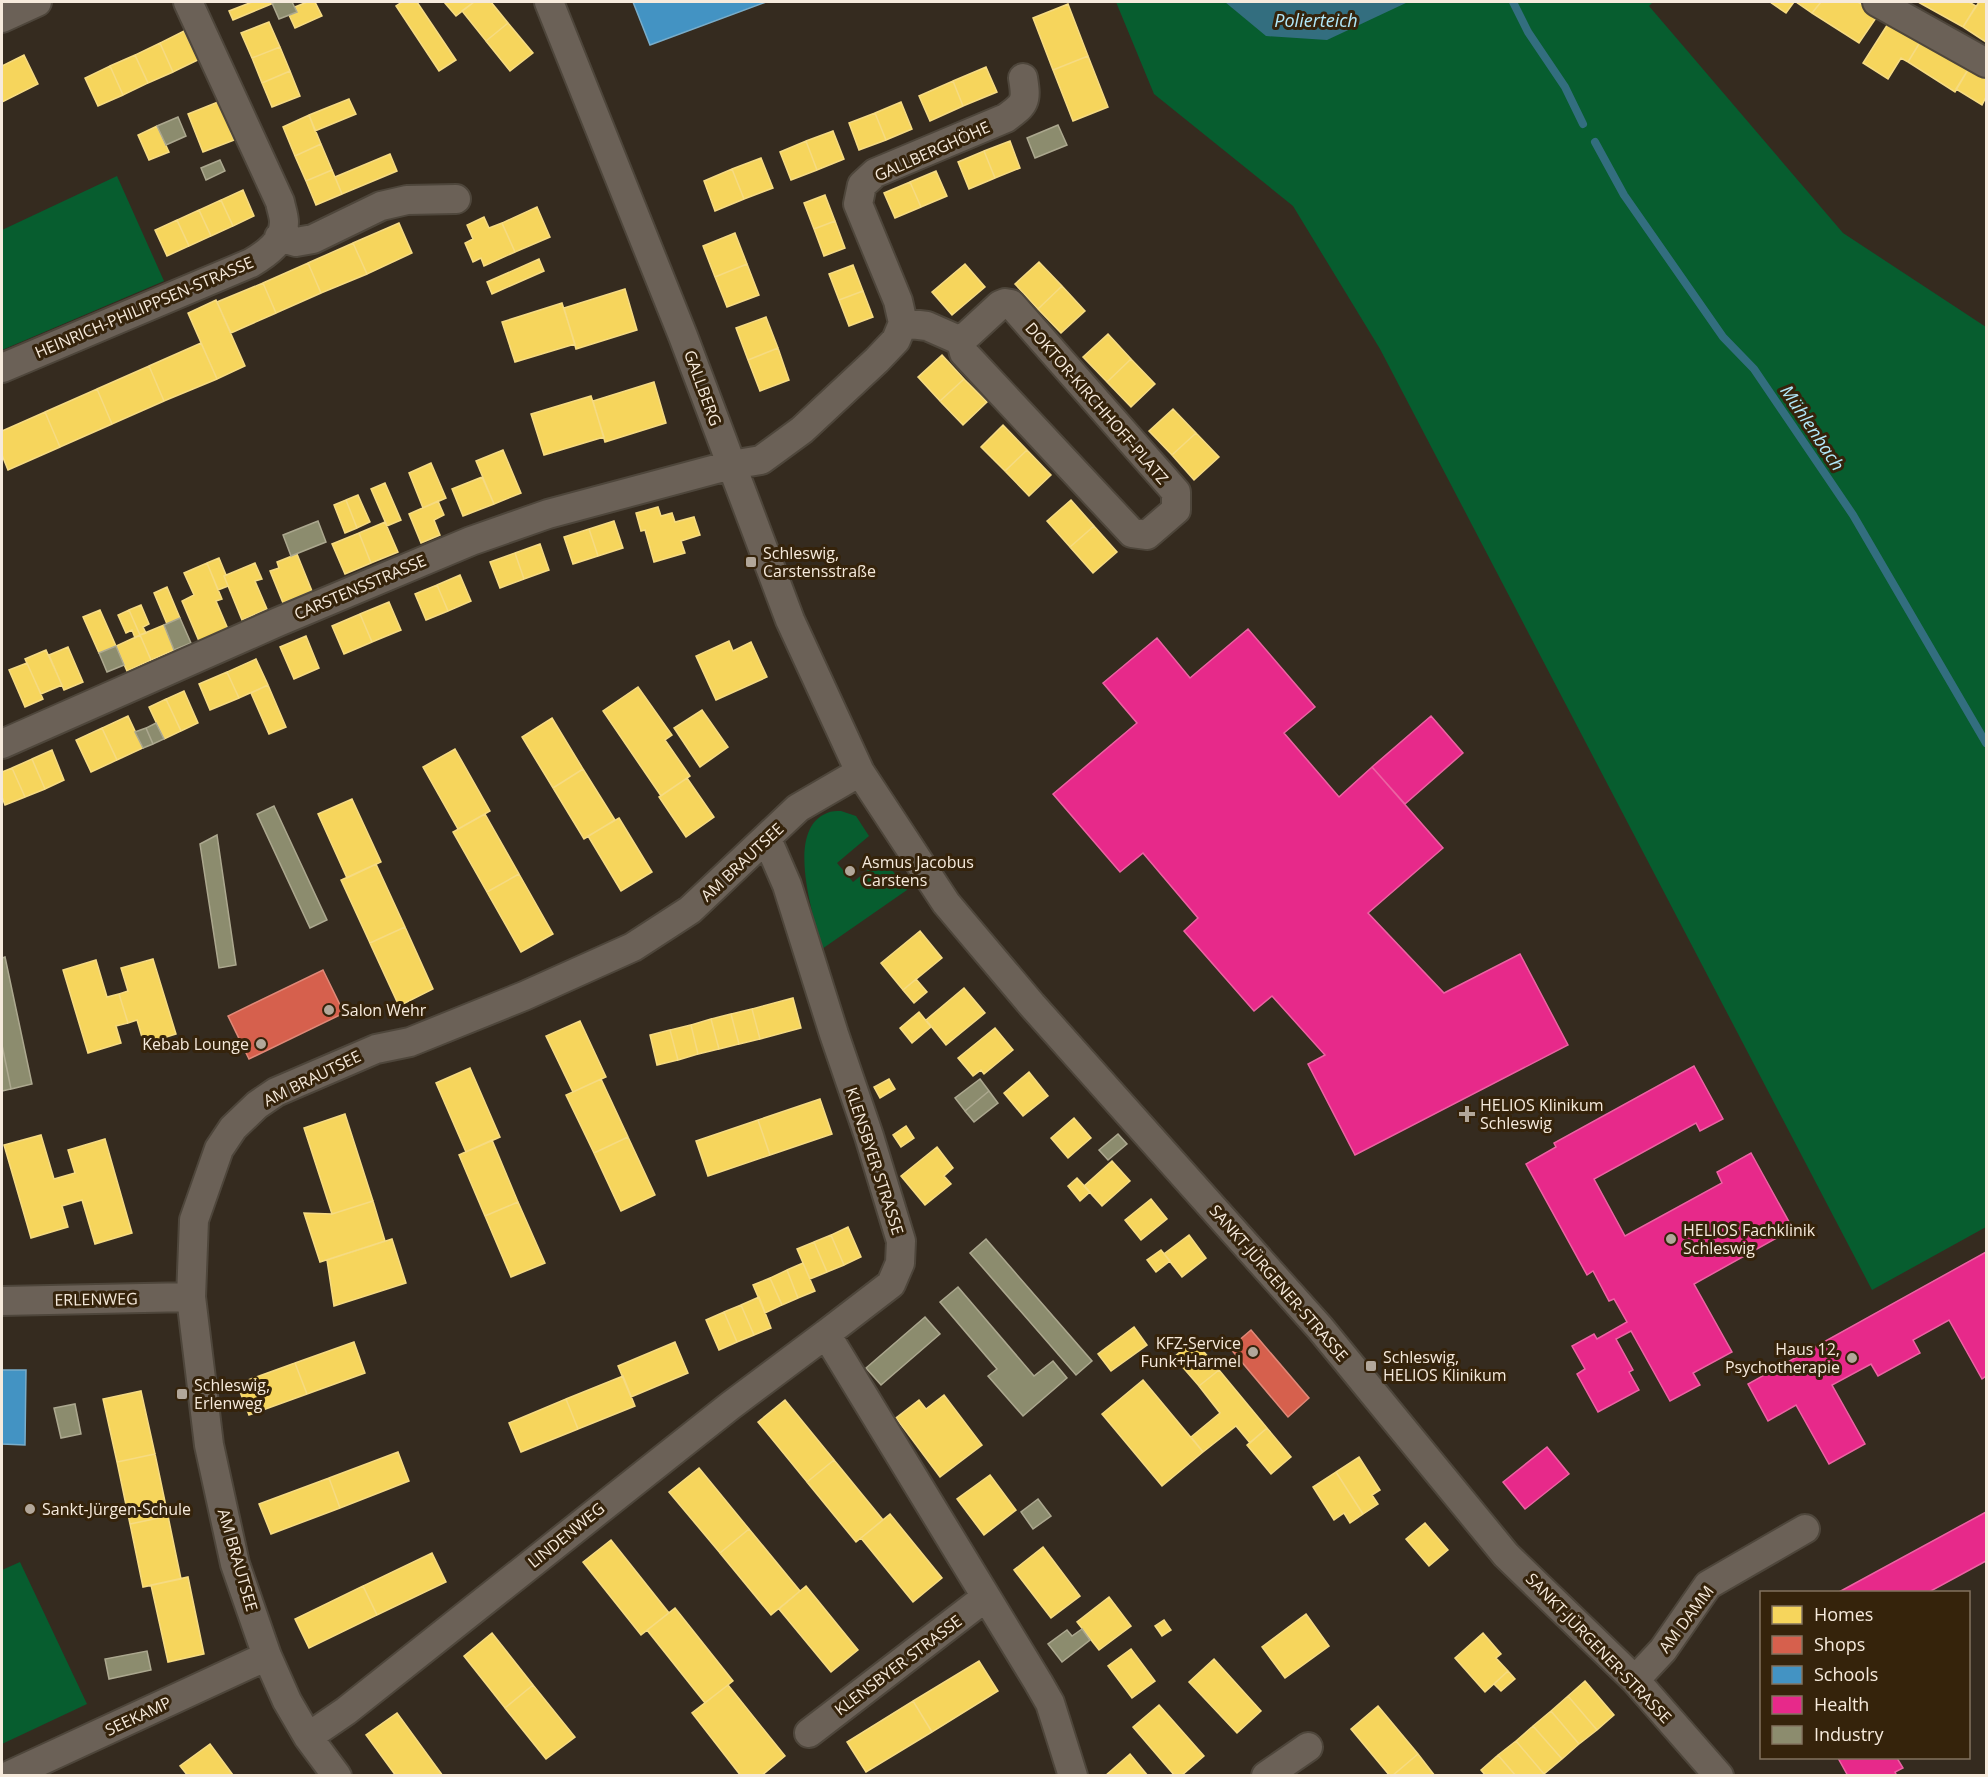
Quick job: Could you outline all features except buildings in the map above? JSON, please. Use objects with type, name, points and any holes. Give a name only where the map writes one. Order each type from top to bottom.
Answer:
[{"type":"street","points":[[2,18],[37,2]]},
{"type":"street","points":[[188,2],[280,202],[284,223],[279,237],[296,242],[313,239],[381,206],[407,200],[456,200]]},
{"type":"street","name":"GALLBERG","points":[[549,2],[683,336],[790,620],[860,772]]},
{"type":"street","points":[[1877,2],[1986,63]]},
{"type":"street","name":"GALLBERGHÖHE","points":[[903,323],[898,301],[858,204],[862,185],[875,173],[1006,118],[1020,108],[1026,96],[1023,78]]},
{"type":"street","name":"HEINRICH-PHILIPPSEN-STRASSE","points":[[2,368],[251,263],[270,252],[279,237]]},
{"type":"street","name":"DOKTOR-KIRCHHOFF-PLATZ","points":[[1011,304],[1176,492],[1176,510],[1147,535],[1132,533],[964,353],[962,341],[1000,305],[1011,304]]},
{"type":"street","points":[[731,465],[761,460],[802,430],[896,340],[903,323],[927,326],[962,341]]},
{"type":"street","name":"CARSTENSSTRASSE","points":[[2,744],[278,622],[471,541],[548,514],[731,465]]},
{"type":"street","name":"AM BRAUTSEE","points":[[337,1776],[308,1737],[286,1701],[267,1656],[235,1564],[209,1445],[191,1297],[194,1220],[219,1149],[233,1128],[257,1105],[276,1092],[376,1048],[410,1042],[524,996],[633,947],[690,910],[798,808],[860,772]]},
{"type":"street","name":"SANKT-JÜRGENER-STRASSE","points":[[860,772],[946,903],[1032,1005],[1320,1328],[1506,1555],[1635,1680],[1719,1776]]},
{"type":"street","name":"KLENSBYER STRASSE","points":[[767,839],[787,885],[901,1241],[900,1263],[891,1284],[826,1334]]},
{"type":"street","name":"ERLENWEG","points":[[2,1301],[191,1297]]},
{"type":"street","points":[[826,1334],[1050,1703],[1073,1776]]},
{"type":"street","name":"LINDENWEG","points":[[308,1737],[355,1703],[730,1406],[826,1334]]},
{"type":"street","name":"AM DAMM","points":[[1635,1680],[1663,1650],[1708,1585],[1805,1529]]},
{"type":"street","name":"KLENSBYER STRASSE","points":[[809,1733],[986,1598]]},
{"type":"street","name":"SEEKAMP","points":[[8,1776],[267,1656]]},
{"type":"street","points":[[1266,1776],[1308,1747]]},
{"type":"green space","points":[[1116,2],[1653,2],[1649,6],[1843,233],[1986,327],[1986,1227],[1872,1290],[1380,349],[1293,206],[1154,94]]},
{"type":"green space","points":[[117,176],[164,281],[2,350],[2,230]]},
{"type":"green space","points":[[841,811],[856,816],[869,836],[837,863],[853,882],[883,858],[907,890],[822,949],[813,917],[805,875],[804,855],[807,837],[814,822],[827,813]]},
{"type":"green space","points":[[20,1562],[87,1704],[2,1744],[2,1570]]},
{"type":"water","name":"Polierteich","points":[[1225,2],[1408,2],[1327,40],[1266,36]]},
{"type":"waterway","name":"Mühlenbach","points":[[1513,2],[1528,32],[1565,87],[1583,124]]},
{"type":"waterway","name":"Mühlenbach","points":[[1595,142],[1624,195],[1723,337],[1754,369],[1853,515],[1986,743]]},
{"type":"place","name":"Schleswig, Carstensstraße","points":[[751,562]]},
{"type":"place","name":"Asmus Jacobus Carstens","points":[[850,871]]},
{"type":"place","name":"Salon Wehr","points":[[329,1010]]},
{"type":"place","name":"Kebab Lounge","points":[[261,1044]]},
{"type":"place","name":"HELIOS Klinikum Schleswig","points":[[1467,1114]]},
{"type":"place","name":"HELIOS Fachklinik Schleswig","points":[[1671,1239]]},
{"type":"place","name":"KFZ-Service Funk+Harmel","points":[[1253,1352]]},
{"type":"place","name":"Haus 12, Psychotherapie","points":[[1852,1358]]},
{"type":"place","name":"Schleswig, HELIOS Klinikum","points":[[1371,1366]]},
{"type":"place","name":"Schleswig, Erlenweg","points":[[182,1394]]},
{"type":"place","name":"Sankt-Jürgen-Schule","points":[[30,1509]]}]
